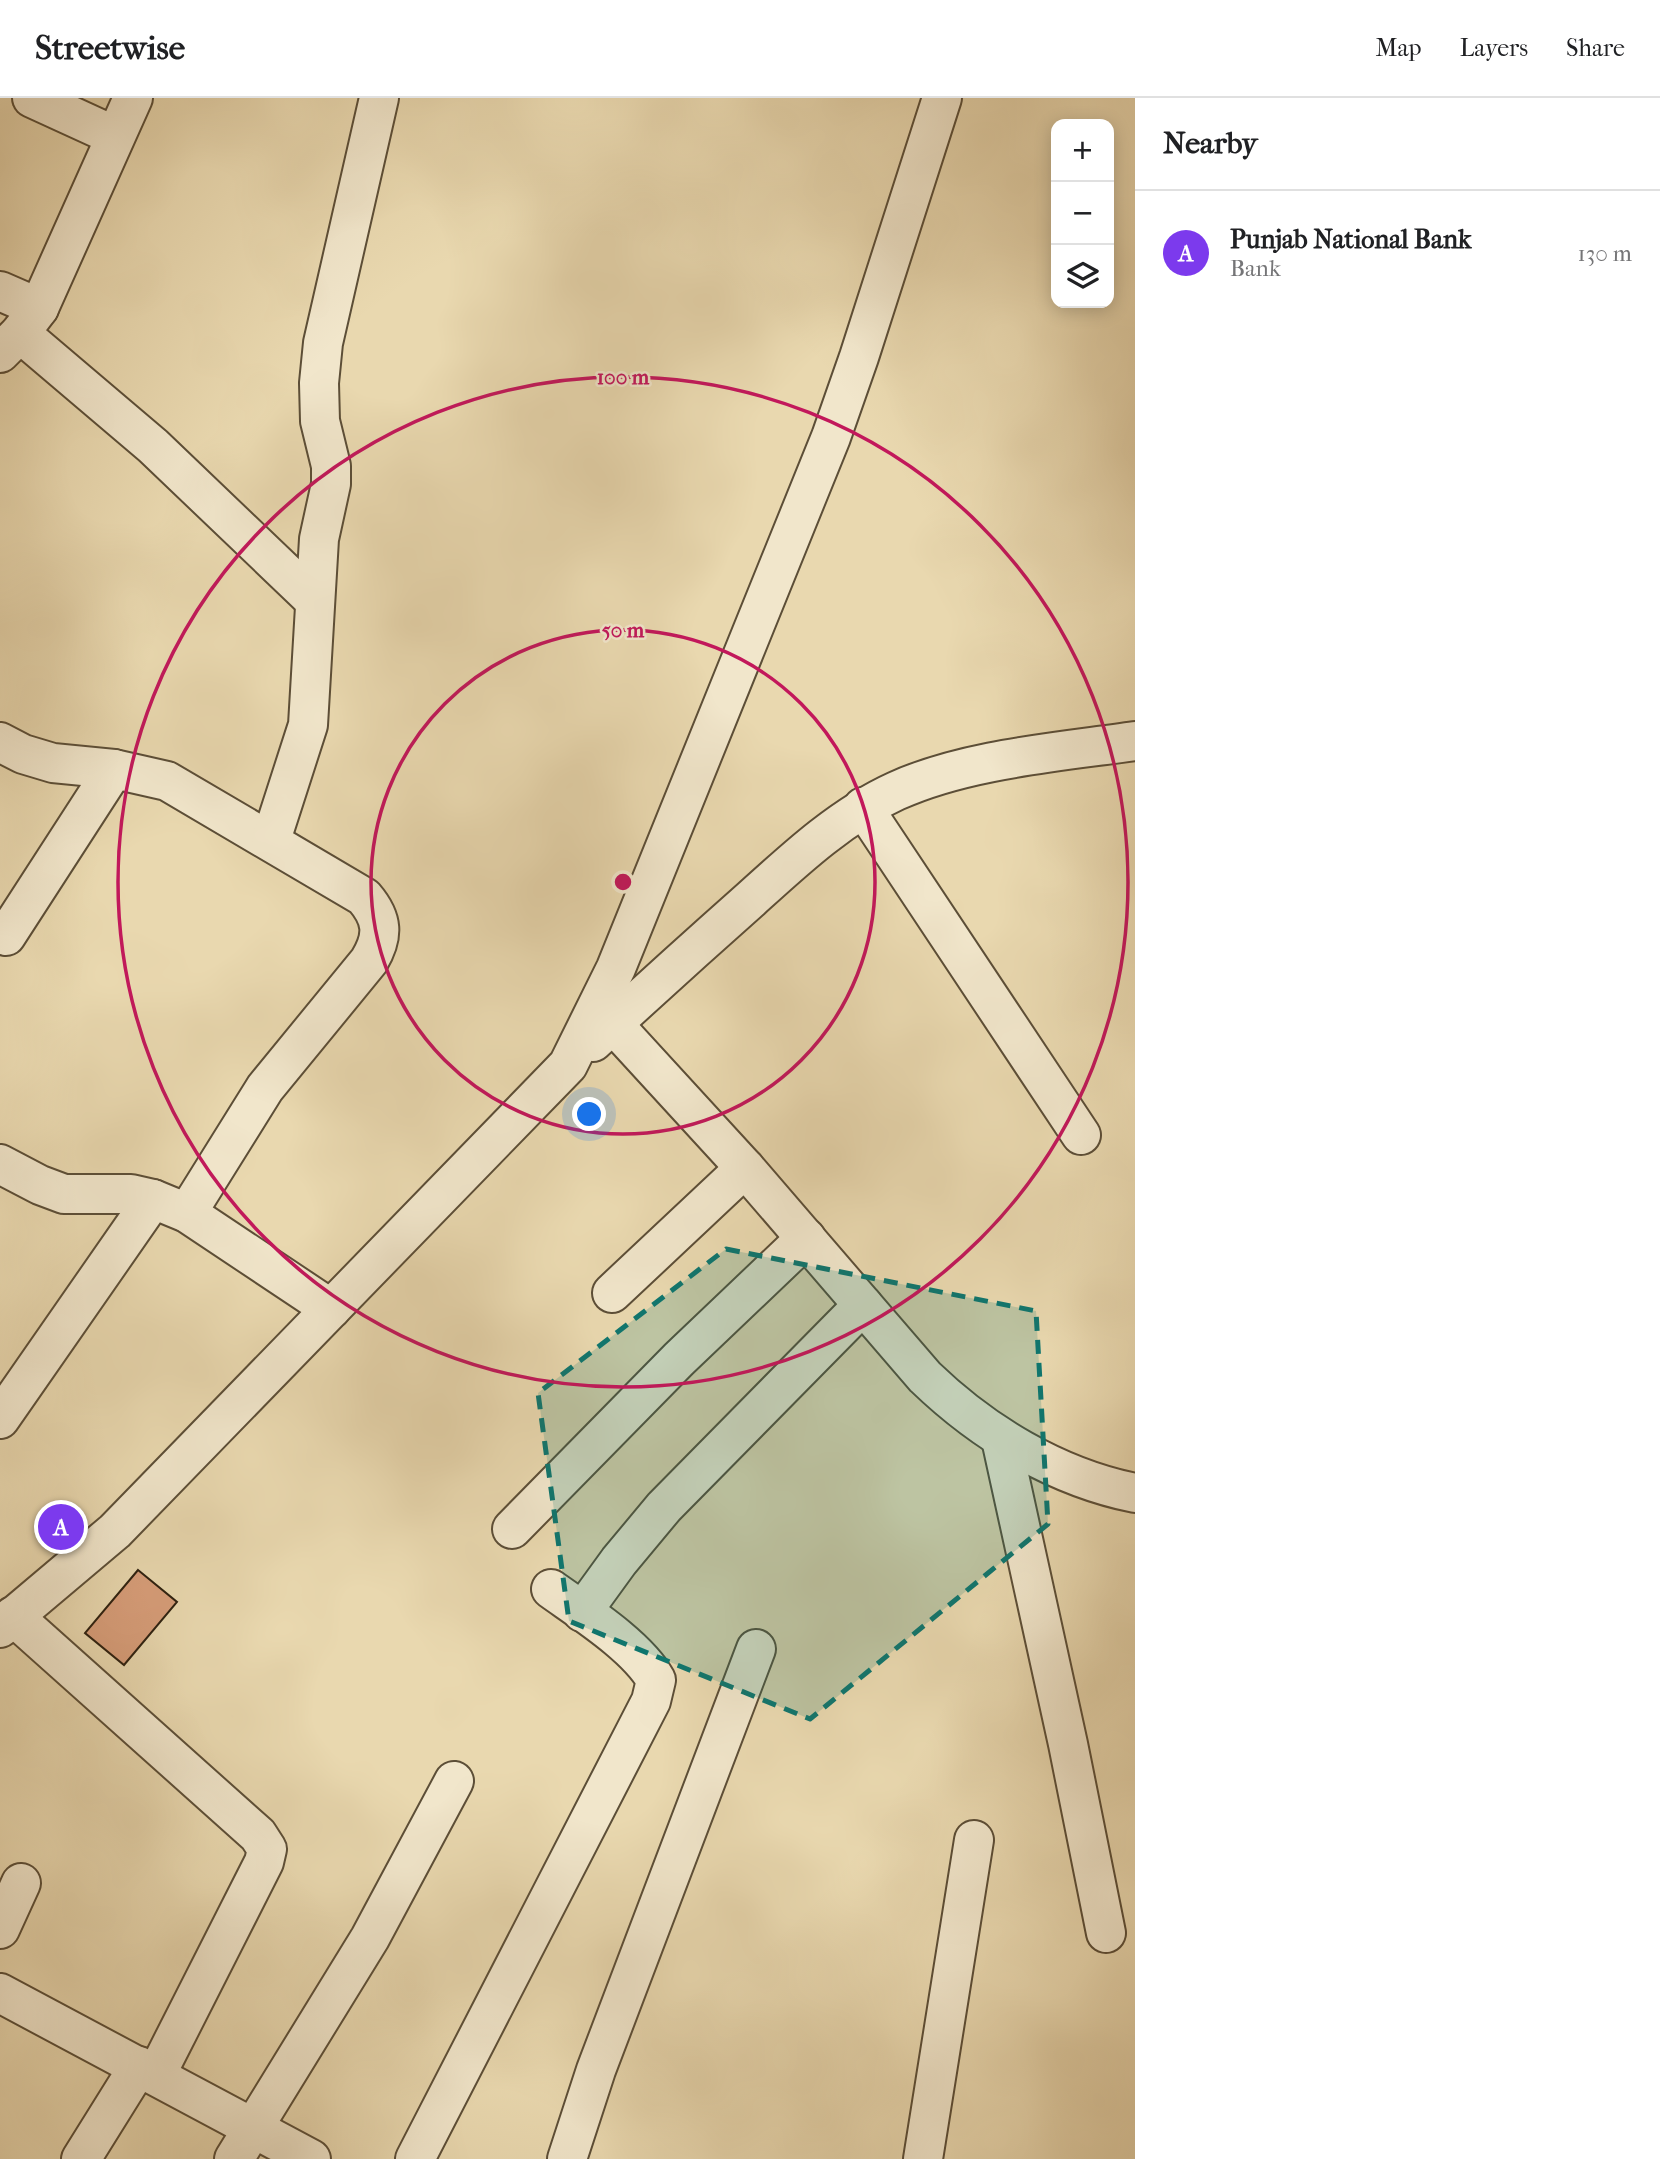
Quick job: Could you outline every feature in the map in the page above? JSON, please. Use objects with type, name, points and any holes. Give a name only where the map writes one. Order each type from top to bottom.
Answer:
[{"type":"street","points":[[32,98],[115,136]]},
{"type":"street","points":[[20,331],[133,98]]},
{"type":"street","points":[[271,841],[308,725],[319,538],[331,484],[331,466],[320,421],[319,383],[323,343],[379,98]]},
{"type":"street","points":[[568,1065],[616,968],[831,437],[943,98]]},
{"type":"street","points":[[0,291],[20,331],[153,446],[314,600]]},
{"type":"street","points":[[81,2159],[148,2071],[264,1862],[267,1849],[258,1835],[7,1622],[115,1531],[568,1065],[805,850],[863,807],[897,790],[952,772],[1030,756],[1135,741]]},
{"type":"street","points":[[0,742],[23,754],[53,763],[114,769],[167,781],[364,897],[375,910],[380,927],[378,945],[369,961],[0,1419]]},
{"type":"street","points":[[6,936],[114,769]]},
{"type":"street","points":[[863,807],[1081,1135]]},
{"type":"street","points":[[613,1024],[745,1168],[925,1377],[951,1402],[1001,1439],[1058,1468],[1114,1489],[1135,1493]]},
{"type":"street","points":[[0,1164],[64,1194],[131,1194],[170,1206],[331,1309]]},
{"type":"street","points":[[612,1293],[745,1168]]},
{"type":"street","points":[[512,1529],[679,1359],[806,1238]]},
{"type":"street","points":[[582,1612],[664,1507],[863,1305]]},
{"type":"street","points":[[1001,1439],[1106,1933]]},
{"type":"street","points":[[415,2159],[651,1700],[656,1680],[648,1667],[551,1589]]},
{"type":"street","points":[[568,2159],[596,2070],[756,1648]]},
{"type":"street","points":[[234,2159],[370,1938],[454,1780]]},
{"type":"street","points":[[923,2159],[974,1840]]},
{"type":"street","points":[[0,1929],[21,1883]]},
{"type":"street","points":[[0,1993],[312,2159]]},
{"type":"highlighted area","points":[[726,1249],[1036,1311],[1048,1524],[810,1719],[569,1621],[538,1393]]},
{"type":"building","points":[[138,1570],[177,1602],[124,1665],[85,1633]]},
{"type":"place","name":"Punjab National Bank","points":[[61,1527]]}]
